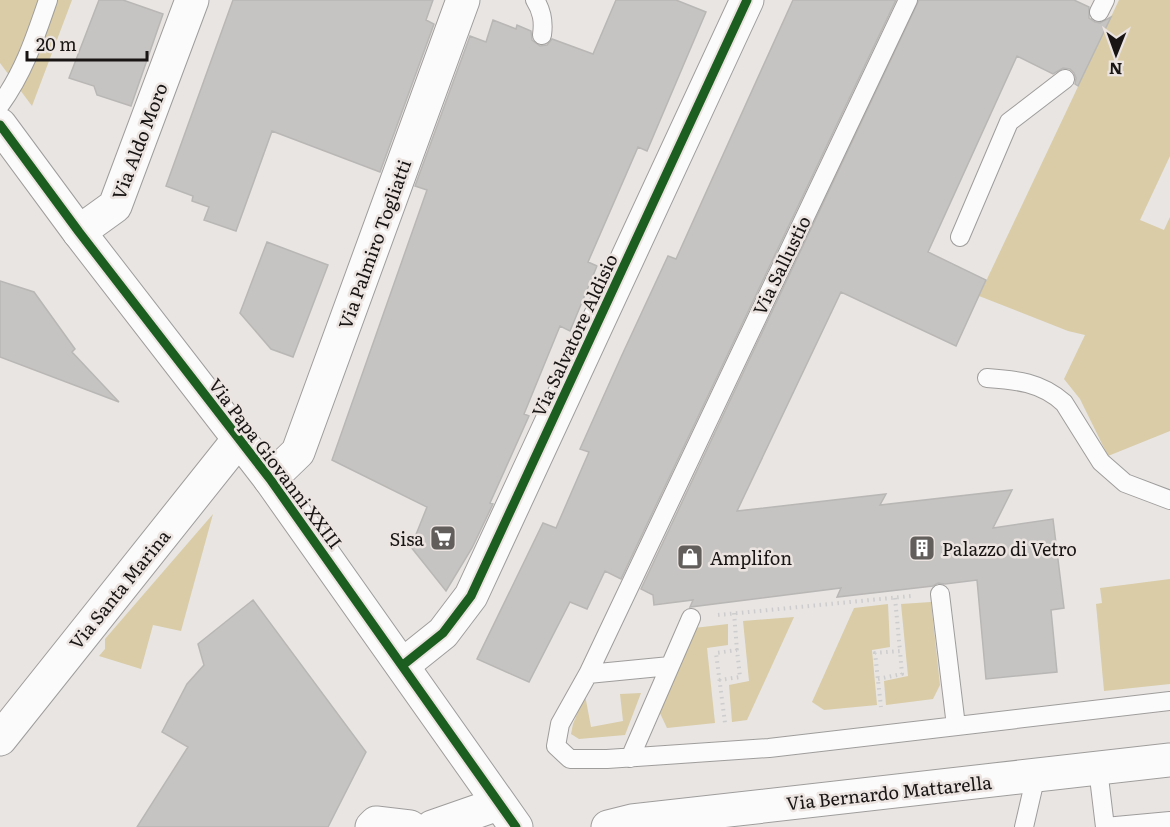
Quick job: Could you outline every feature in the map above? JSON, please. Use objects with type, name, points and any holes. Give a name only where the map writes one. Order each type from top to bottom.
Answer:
[{"type":"street","name":"Via Aldo Moro","points":[[79,232],[115,207],[192,0]]},
{"type":"street","name":"Via Palmiro Togliatti","points":[[270,479],[298,452],[463,0]]},
{"type":"street","name":"Via Salvatore Aldisio","points":[[403,665],[443,633],[471,596],[747,0]]},
{"type":"street","name":"Via Papa Giovanni XXIII","points":[[0,125],[79,232],[270,479],[507,815]]},
{"type":"street","name":"Via Santa Marina","points":[[0,739],[239,439]]},
{"type":"street","name":"Via Bernardo Mattarella","points":[[608,827],[632,821],[736,818],[1036,776],[1170,760]]},
{"type":"street","points":[[432,827],[507,815]]},
{"type":"street","points":[[372,827],[376,823],[410,827]]},
{"type":"lane","points":[[0,105],[16,84],[48,0]]},
{"type":"lane","points":[[535,0],[540,9],[542,34]]},
{"type":"lane","name":"Via Sallustio","points":[[630,758],[570,759],[556,746],[560,724],[588,674],[908,0]]},
{"type":"lane","points":[[960,237],[1009,122],[1065,79]]},
{"type":"lane","points":[[987,378],[1022,381],[1056,396],[1064,403],[1101,462],[1125,483],[1170,500]]},
{"type":"lane","points":[[940,594],[956,726]]},
{"type":"lane","points":[[691,618],[630,758],[769,748],[1170,701]]},
{"type":"lane","points":[[588,674],[670,666]]},
{"type":"lane","points":[[1098,769],[1105,827],[1170,821]]},
{"type":"lane","points":[[1024,827],[1036,776]]},
{"type":"path","points":[[691,618],[940,594]]},
{"type":"path","points":[[878,679],[902,674],[895,597]]},
{"type":"path","points":[[719,680],[740,677],[734,613]]},
{"type":"path","points":[[729,750],[716,653],[737,650]]},
{"type":"path","points":[[884,734],[875,653],[900,651]]},
{"type":"shaded area","points":[[0,0],[72,0],[32,106],[0,63]]},
{"type":"shaded area","points":[[1119,0],[1170,0],[1170,156],[1140,220],[1164,230],[1170,217],[1170,431],[1108,456],[1080,399],[1064,379],[1085,335],[1068,331],[979,296]]},
{"type":"shaded area","points":[[213,514],[181,631],[153,625],[141,669],[99,656],[105,649],[105,639]]},
{"type":"shaded area","points":[[1170,579],[1170,684],[1104,691],[1096,604],[1102,603],[1100,588]]},
{"type":"shaded area","points":[[931,602],[940,685],[933,699],[886,705],[884,681],[908,676],[901,604]]},
{"type":"shaded area","points":[[888,604],[890,647],[872,650],[877,705],[824,710],[812,702],[854,608]]},
{"type":"shaded area","points":[[794,617],[747,720],[732,722],[729,685],[749,681],[743,621]]},
{"type":"shaded area","points":[[728,624],[728,645],[707,648],[715,723],[667,728],[658,709],[694,628]]},
{"type":"shaded area","points":[[641,693],[625,735],[579,739],[571,734],[585,695],[591,727],[623,721],[620,694]]},
{"type":"building","points":[[99,0],[123,0],[163,14],[131,106],[97,95],[94,86],[69,78]]},
{"type":"building","points":[[233,0],[433,0],[426,20],[434,24],[380,172],[272,131],[236,231],[204,220],[209,207],[192,201],[193,196],[166,186]]},
{"type":"building","points":[[616,0],[676,0],[706,12],[647,151],[638,147],[588,262],[597,266],[570,331],[560,326],[524,414],[529,416],[490,503],[493,504],[472,548],[446,591],[411,547],[427,507],[332,460],[427,190],[415,186],[470,36],[486,42],[493,20],[516,29],[517,25],[531,31],[532,40],[540,46],[547,45],[552,39],[593,54]]},
{"type":"building","points":[[793,0],[896,0],[621,579],[605,571],[587,609],[570,602],[529,682],[477,659],[543,523],[556,528],[589,452],[580,449],[622,355],[668,256],[676,259]]},
{"type":"building","points":[[919,0],[1074,0],[1089,7],[1089,18],[1095,22],[1100,23],[1111,17],[1078,86],[1075,84],[1074,73],[1070,69],[1063,68],[1053,74],[1017,56],[928,252],[986,280],[956,346],[841,292],[737,511],[886,494],[880,505],[1012,490],[993,528],[1053,519],[1064,608],[1051,610],[1057,672],[986,679],[977,580],[837,597],[841,588],[690,607],[693,600],[654,605],[653,595],[641,589]]},
{"type":"building","points":[[267,242],[328,265],[293,357],[271,349],[240,313]]},
{"type":"building","points":[[0,281],[34,292],[75,349],[72,352],[119,402],[0,357]]},
{"type":"building","points":[[253,600],[366,752],[328,827],[137,827],[188,747],[162,732],[187,684],[204,665],[198,644]]},
{"type":"cycle path","points":[[403,665],[443,633],[471,596],[747,0]]},
{"type":"cycle path","points":[[0,125],[79,232],[270,479],[516,827]]},
{"type":"place","name":"Sisa","points":[[443,538]]},
{"type":"place","name":"Palazzo di Vetro","points":[[922,548]]},
{"type":"place","name":"Amplifon","points":[[690,557]]}]
